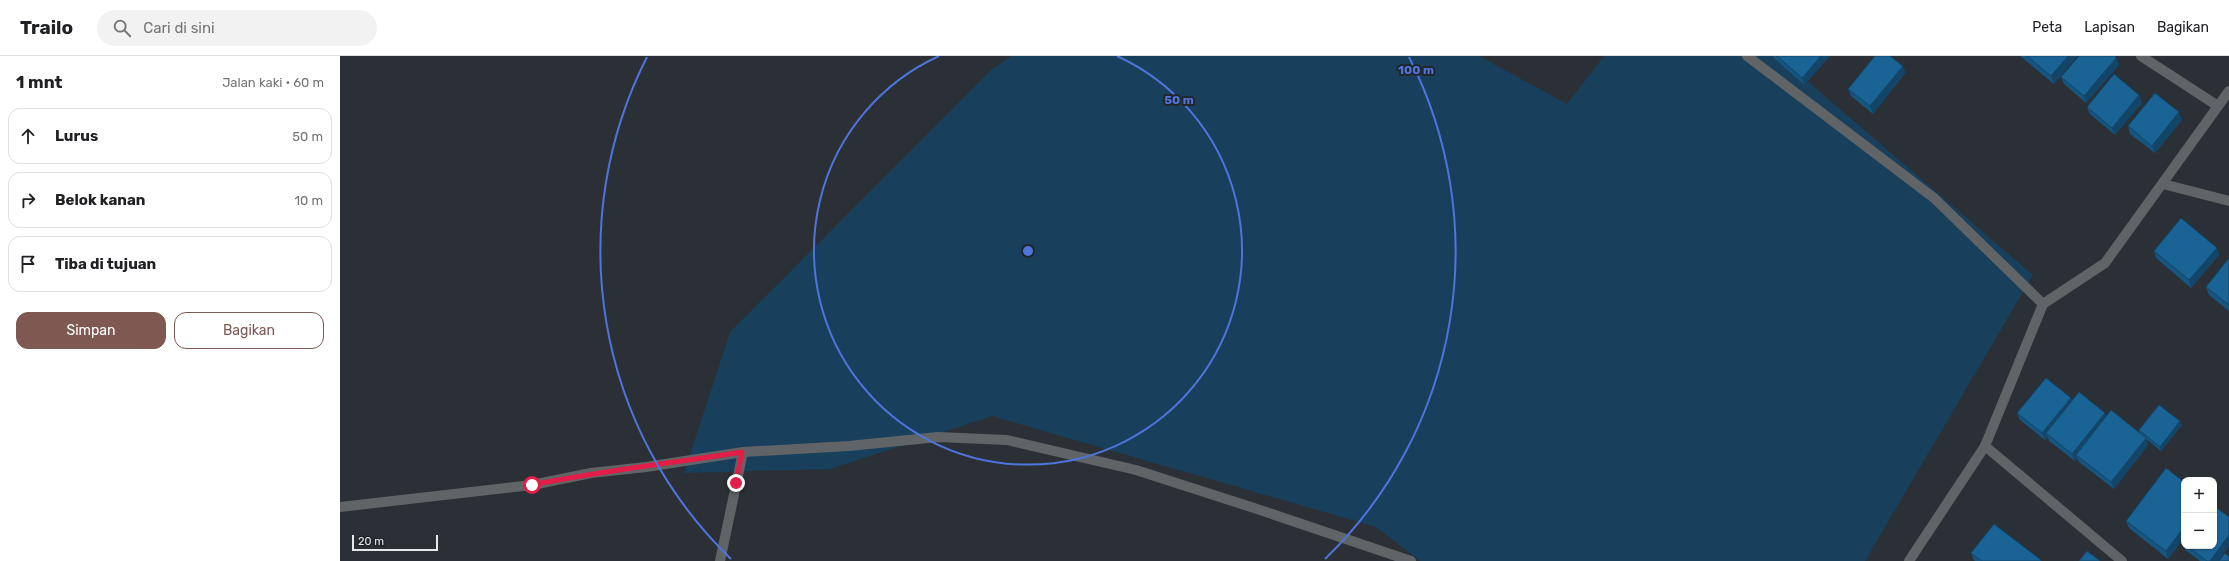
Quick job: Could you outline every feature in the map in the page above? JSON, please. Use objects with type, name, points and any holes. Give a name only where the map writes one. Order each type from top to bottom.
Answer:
[{"type":"street","points":[[1747,56],[1934,198],[2043,304]]},
{"type":"street","points":[[2141,56],[2218,106]]},
{"type":"street","points":[[1909,561],[1985,446],[2043,304],[2105,263],[2229,91]]},
{"type":"street","points":[[2163,184],[2229,201]]},
{"type":"street","points":[[340,507],[532,485],[591,473],[646,467],[742,452],[849,446],[938,437],[1007,440],[1136,470],[1411,561]]},
{"type":"street","points":[[1985,446],[2122,561]]},
{"type":"street","points":[[720,561],[742,452]]},
{"type":"shaded area","points":[[1011,56],[1479,56],[1567,104],[1604,56],[1778,56],[2033,275],[1865,561],[1420,561],[1376,527],[992,416],[830,469],[684,473],[730,332],[991,70]]},
{"type":"building","points":[[1777,56],[1821,56],[1802,78]]},
{"type":"building","points":[[1875,56],[1890,56],[1903,66],[1870,106],[1848,89]]},
{"type":"building","points":[[2027,56],[2068,56],[2051,76]]},
{"type":"building","points":[[2079,56],[2115,56],[2116,58],[2084,96],[2061,77]]},
{"type":"building","points":[[2114,74],[2139,95],[2112,128],[2087,107]]},
{"type":"building","points":[[2155,93],[2179,112],[2152,146],[2128,126]]},
{"type":"building","points":[[2181,218],[2217,248],[2189,280],[2154,251]]},
{"type":"building","points":[[2229,258],[2229,305],[2206,287]]},
{"type":"building","points":[[2046,378],[2071,398],[2042,433],[2017,413]]},
{"type":"building","points":[[2079,392],[2105,413],[2072,454],[2046,433]]},
{"type":"building","points":[[2159,405],[2180,421],[2160,447],[2139,430]]},
{"type":"building","points":[[2111,410],[2146,438],[2111,482],[2076,455]]},
{"type":"building","points":[[2166,468],[2181,480],[2181,531],[2166,551],[2126,521]]},
{"type":"building","points":[[2217,508],[2229,517],[2229,535],[2210,561],[2207,561],[2191,549],[2217,549]]},
{"type":"building","points":[[1994,524],[2041,561],[1982,561],[1971,553]]},
{"type":"building","points":[[2087,551],[2100,561],[2079,561]]},
{"type":"building","points":[[2225,553],[2229,557],[2229,561],[2219,561]]},
{"type":"route","points":[[532,485],[591,473],[646,467],[742,452],[736,483]]}]
